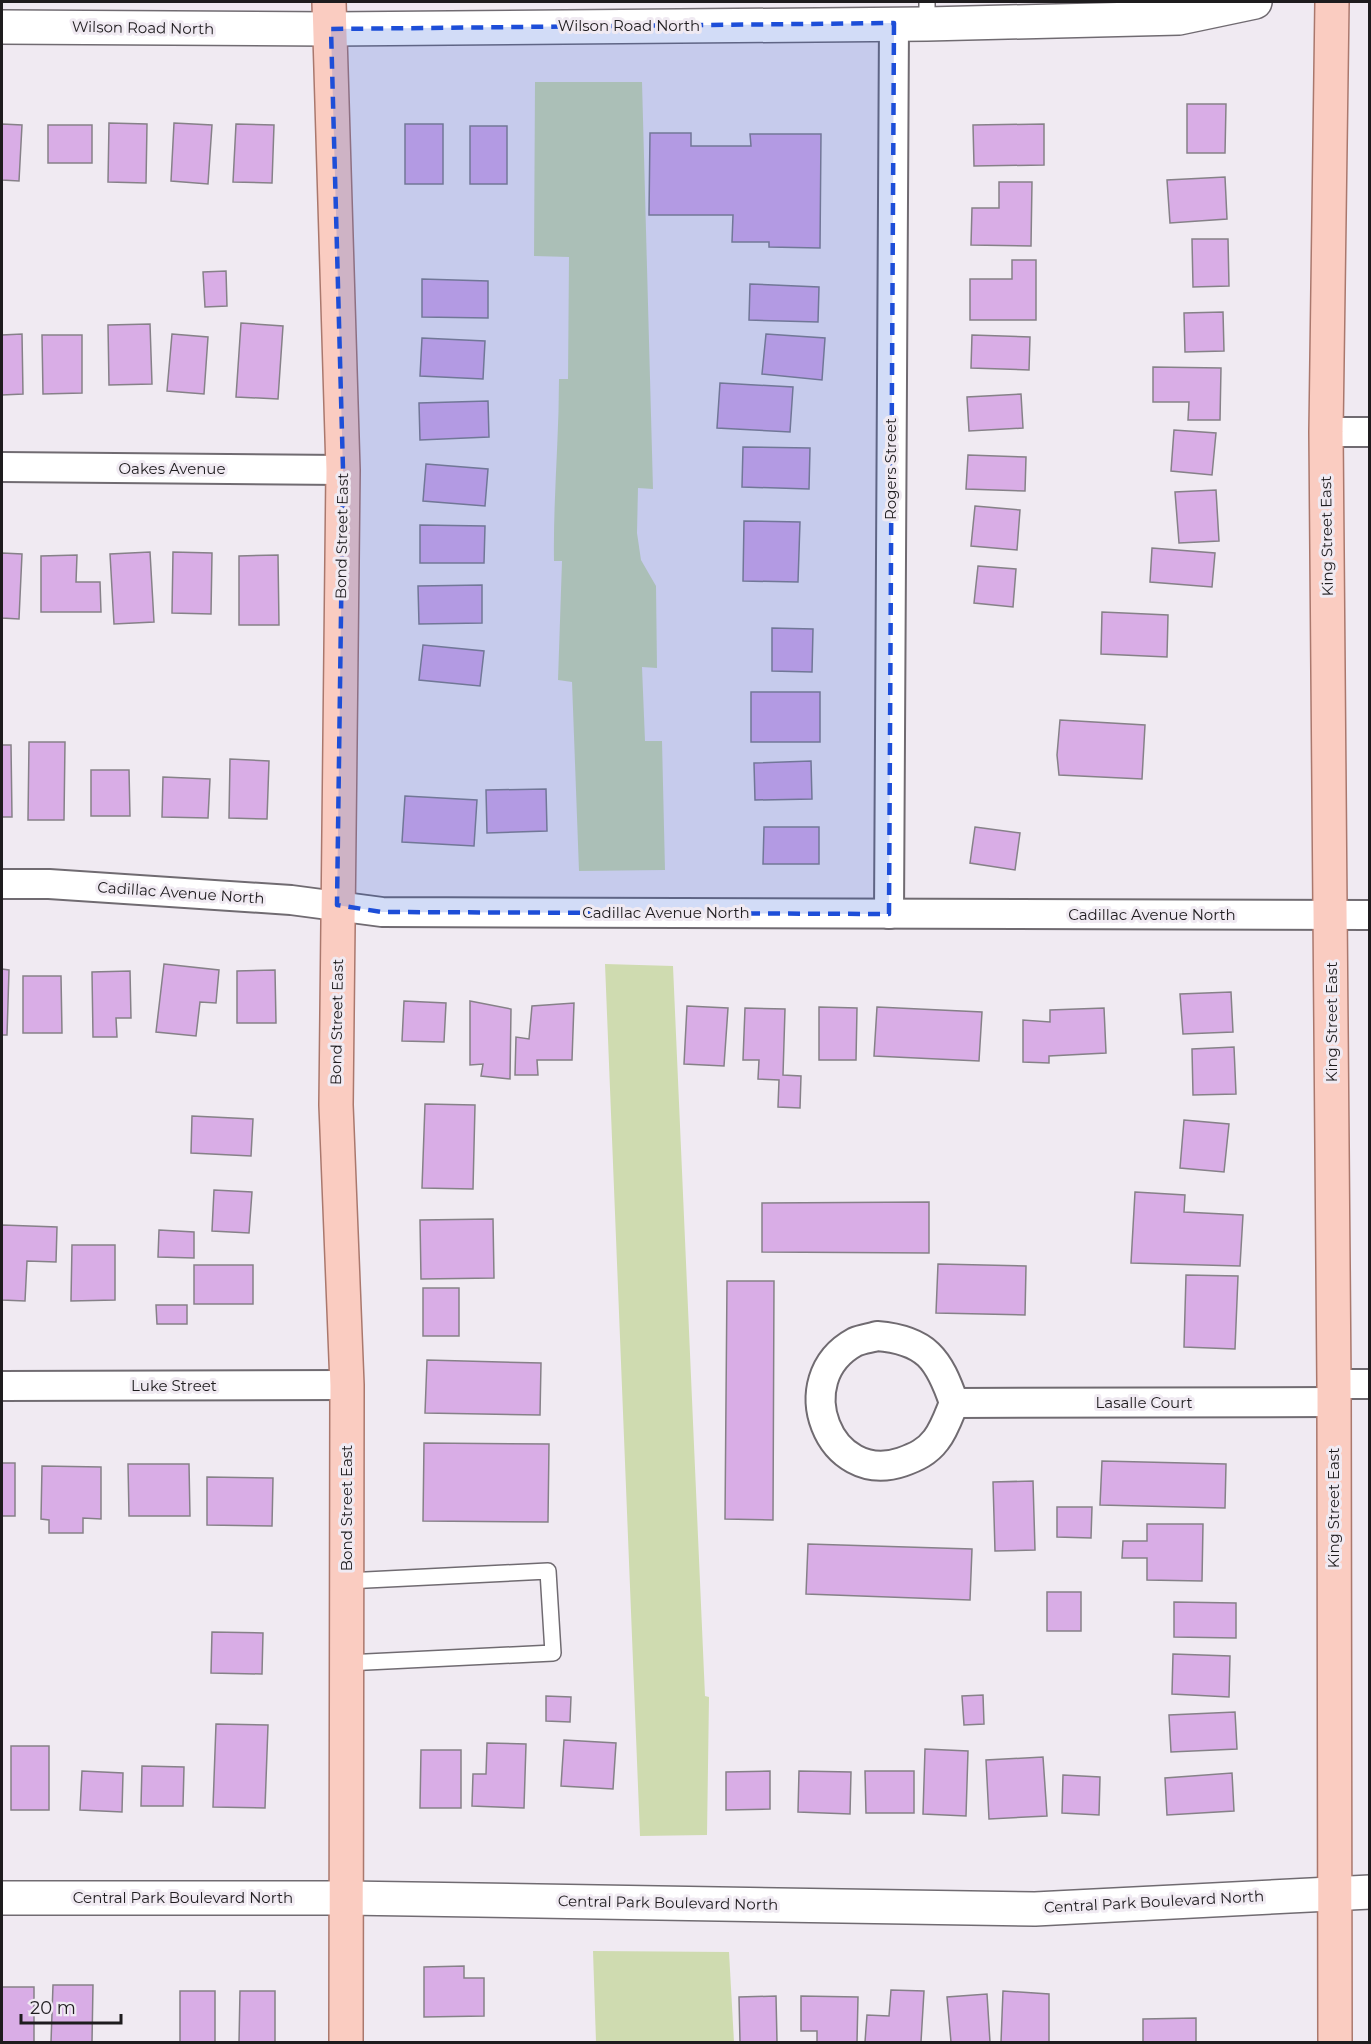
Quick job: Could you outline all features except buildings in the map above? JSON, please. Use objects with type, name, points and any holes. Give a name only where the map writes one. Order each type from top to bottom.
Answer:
[{"type":"main road","name":"King Street East","points":[[1332,2],[1326,432],[1334,1393],[1335,2043]]},
{"type":"main road","name":"Bond Street East","points":[[330,15],[343,470],[336,1105],[347,1386],[346,2043]]},
{"type":"street","name":"Wilson Road North","points":[[2,27],[330,15],[894,23],[927,13],[1179,18],[1256,2]]},
{"type":"street","name":"Rogers Street","points":[[889,914],[894,23]]},
{"type":"street","points":[[1326,432],[1370,432]]},
{"type":"street","name":"Oakes Avenue","points":[[2,467],[343,470]]},
{"type":"street","name":"Cadillac Avenue North","points":[[2,884],[50,884],[337,905],[382,912],[1370,915]]},
{"type":"street","points":[[878,1336],[902,1338],[922,1347],[937,1361],[954,1403],[936,1441],[919,1456],[891,1466],[868,1464],[854,1458],[836,1444],[823,1421],[820,1398],[822,1383],[832,1362],[855,1342],[878,1336]]},
{"type":"street","name":"Lasalle Court","points":[[954,1403],[1334,1393],[1370,1384]]},
{"type":"street","name":"Luke Street","points":[[2,1386],[347,1386]]},
{"type":"street","name":"Central Park Boulevard North","points":[[2,1898],[346,1898],[1035,1909],[1370,1892]]},
{"type":"lane","points":[[346,1581],[548,1571],[552,1653],[346,1663]]},
{"type":"highlighted area","points":[[894,23],[889,914],[382,912],[337,905],[343,470],[331,29]]},
{"type":"green space","points":[[535,82],[642,82],[653,489],[638,488],[637,533],[641,560],[656,586],[657,668],[642,667],[645,741],[662,741],[665,870],[579,871],[572,682],[558,680],[562,561],[554,561],[559,379],[568,379],[569,257],[534,256]]},
{"type":"green space","points":[[605,964],[673,966],[705,1696],[709,1697],[707,1835],[640,1836]]},
{"type":"green space","points":[[593,1951],[729,1952],[734,2042],[596,2042]]}]
